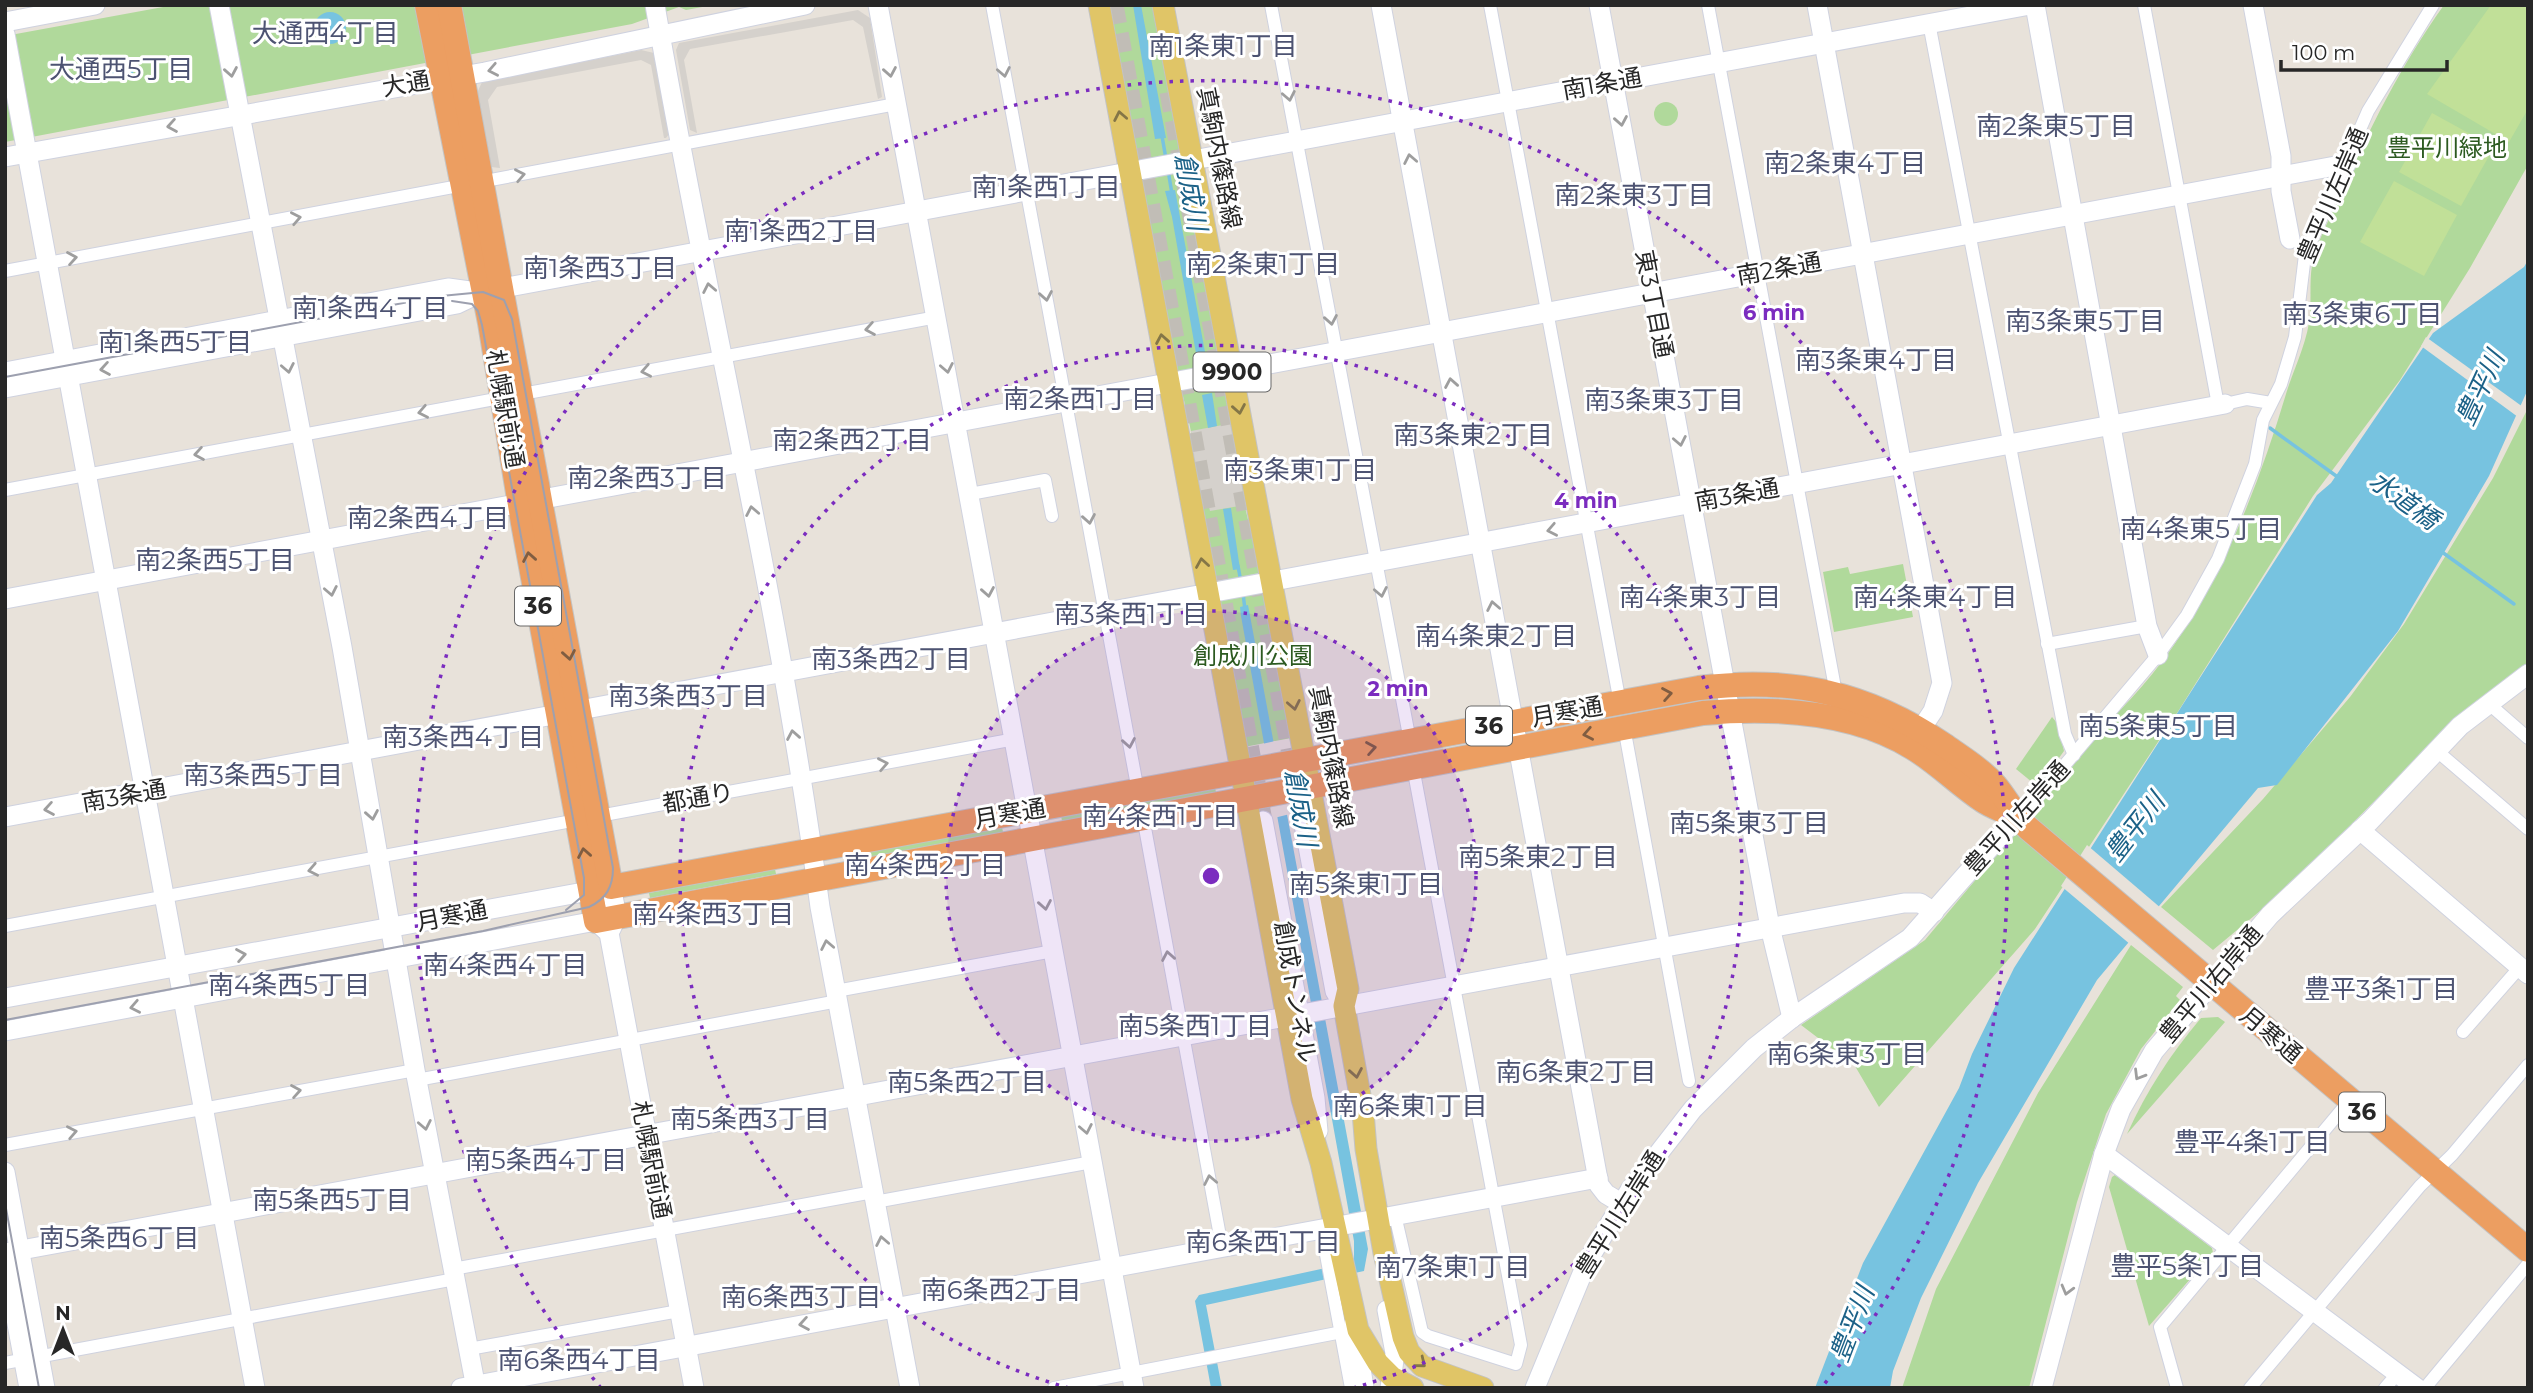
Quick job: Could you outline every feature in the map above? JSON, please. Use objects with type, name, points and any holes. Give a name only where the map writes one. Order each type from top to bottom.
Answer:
[{"type":"highway","name":"札幌駅前通","points":[[428,5],[451,77],[512,396],[607,923]]},
{"type":"highway","name":"札幌駅前通","points":[[449,5],[451,77]]},
{"type":"highway","name":"月寒通","points":[[601,889],[1724,685],[1794,685],[1836,693],[1879,707],[1921,729],[1995,785],[2022,822]]},
{"type":"highway","name":"月寒通","points":[[607,923],[816,878],[1624,727],[1729,710],[1795,712],[1874,729],[1912,747],[1983,800],[2022,822],[2528,1250]]},
{"type":"main road","name":"真駒内篠路線","points":[[1099,5],[1245,798],[1313,1011],[1364,1220],[1348,1324],[1391,1382],[1413,1388]]},
{"type":"main road","name":"真駒内篠路線","points":[[1163,5],[1174,163],[1213,374],[1271,582],[1348,989],[1313,1011]]},
{"type":"main road","name":"真駒内篠路線","points":[[1313,1011],[1302,1099],[1321,1163],[1364,1220],[1384,1253],[1403,1337],[1409,1352],[1430,1370],[1483,1388]]},
{"type":"street","points":[[5,22],[95,5]]},
{"type":"street","points":[[219,5],[361,751],[416,1075],[469,1349],[471,1387],[1598,1178]]},
{"type":"street","points":[[655,5],[782,674],[837,996],[911,1388]]},
{"type":"street","name":"大通","points":[[5,157],[451,77],[805,5]]},
{"type":"street","points":[[878,5],[1132,1380]]},
{"type":"street","points":[[992,5],[1138,791]]},
{"type":"street","points":[[1272,5],[1410,741]]},
{"type":"street","points":[[1381,5],[1598,1178],[1602,1189],[1621,1203]]},
{"type":"street","points":[[1490,5],[1620,702]]},
{"type":"street","name":"東3丁目通","points":[[1599,5],[1770,927],[1792,1018]]},
{"type":"street","points":[[1708,5],[1836,693]]},
{"type":"street","points":[[1817,5],[1942,683],[1933,711],[1921,729]]},
{"type":"street","points":[[2032,5],[2113,425],[2147,626],[2158,655]]},
{"type":"street","name":"南1条通","points":[[5,372],[67,368],[280,329],[448,288],[492,290],[2032,5]]},
{"type":"street","points":[[2144,5],[2178,195],[2222,405],[2247,399],[2271,403]]},
{"type":"street","points":[[2253,5],[2281,156],[2281,176],[2290,239]]},
{"type":"street","name":"豊平川左岸通","points":[[1535,1388],[1579,1277],[1621,1203],[1709,1090],[1754,1048],[1792,1018],[1904,944],[2022,822],[2074,754],[2158,655],[2187,615],[2218,559],[2255,464],[2263,420],[2281,384],[2295,337],[2305,255],[2368,111],[2433,5]]},
{"type":"street","points":[[1929,23],[2047,644],[2065,734],[2074,754]]},
{"type":"street","points":[[5,34],[255,1388]]},
{"type":"street","points":[[5,271],[895,104]]},
{"type":"street","name":"南2条通","points":[[5,599],[742,459],[1066,402],[2346,164]]},
{"type":"street","points":[[5,490],[937,317]]},
{"type":"street","name":"南1条通","points":[[5,388],[67,368]]},
{"type":"street","name":"南3条通","points":[[5,817],[2222,405]]},
{"type":"street","points":[[970,494],[1045,480],[1052,516]]},
{"type":"street","points":[[2047,644],[2147,626]]},
{"type":"street","name":"豊平川右岸通","points":[[2042,1388],[2104,1154],[2121,1109],[2142,1069],[2205,978],[2488,703],[2528,674]]},
{"type":"street","points":[[2488,703],[2528,738]]},
{"type":"street","points":[[1624,727],[1689,1081]]},
{"type":"street","name":"都通り","points":[[5,926],[1015,739]]},
{"type":"street","points":[[2437,751],[2528,829]]},
{"type":"street","points":[[1364,1220],[1422,1332],[1516,1364],[1521,1345],[1413,767]]},
{"type":"street","name":"創成トンネル","points":[[1264,821],[1313,1011],[1335,991],[1301,814]]},
{"type":"street","points":[[1143,817],[1222,1247]]},
{"type":"street","points":[[2360,830],[2524,970],[2463,1032]]},
{"type":"street","name":"月寒通","points":[[5,998],[601,889]]},
{"type":"street","points":[[10,1255],[646,1133],[1904,902],[1920,903],[1934,912]]},
{"type":"street","name":"月寒通","points":[[5,1031],[396,958],[607,923]]},
{"type":"street","name":"札幌駅前通","points":[[607,923],[694,1388]]},
{"type":"street","points":[[5,1145],[203,1107],[629,1040],[1053,951]]},
{"type":"street","points":[[2250,1388],[2528,1065]]},
{"type":"street","points":[[2178,1388],[2160,1327],[2349,1101]]},
{"type":"street","points":[[2104,1154],[2315,1311],[2391,1380],[2417,1388]]},
{"type":"street","points":[[23,1360],[243,1319],[665,1232],[1092,1162]]},
{"type":"street","points":[[5,1172],[10,1255],[29,1388]]},
{"type":"street","points":[[1384,1253],[1385,1297],[1395,1353],[1391,1382]]},
{"type":"street","points":[[2425,1388],[2528,1264]]},
{"type":"street","points":[[469,1349],[679,1311]]},
{"type":"street","points":[[1054,1388],[1132,1380],[1348,1324]]},
{"type":"street","points":[[1348,1324],[1351,1388]]},
{"type":"street","points":[[1348,1324],[1364,1388]]},
{"type":"street","points":[[23,1360],[45,1388]]},
{"type":"green space","points":[[174,5],[713,5],[686,10],[679,7],[632,24],[5,142],[5,36]]},
{"type":"green space","name":"創成川公園","points":[[1107,5],[1156,5],[1242,468],[1245,507],[1269,609],[1291,738],[1244,747],[1199,495],[1191,430],[1174,366]]},
{"type":"green space","name":"豊平川緑地","points":[[2444,5],[2528,5],[2528,165],[2470,268],[2400,380],[2313,496],[2179,710],[2035,929],[1879,1107],[1855,1066],[1801,1025],[1925,940],[2108,722],[2141,688],[2196,611],[2218,570],[2256,483],[2302,350],[2310,316],[2312,265],[2320,238],[2387,98]]},
{"type":"green space","points":[[2491,5],[2528,5],[2528,109],[2509,142],[2427,94]]},
{"type":"green space","points":[[1666,102],[1675,105],[1678,114],[1675,123],[1666,126],[1657,123],[1654,114],[1657,105]]},
{"type":"green space","points":[[2432,113],[2494,147],[2461,206],[2399,172]]},
{"type":"green space","points":[[2394,181],[2457,215],[2424,276],[2360,242]]},
{"type":"green space","points":[[2528,408],[2528,663],[2461,714],[2290,886],[2213,950],[2161,907],[2263,799],[2350,697],[2404,624],[2493,478]]},
{"type":"green space","points":[[1903,564],[1913,617],[1834,632],[1823,572],[1848,567],[1850,574]]},
{"type":"green space","points":[[2052,717],[2058,724],[2064,751],[2038,787],[2016,769]]},
{"type":"green space","points":[[1215,788],[1216,792],[1062,821],[1061,816]]},
{"type":"green space","points":[[1002,827],[1003,832],[853,860],[852,855]]},
{"type":"green space","points":[[775,869],[776,874],[650,898],[649,893]]},
{"type":"green space","points":[[2131,945],[2183,987],[2176,996],[2180,1000],[2141,1049],[2106,1114],[2077,1202],[2029,1388],[1902,1388],[1936,1289],[2038,1093]]},
{"type":"green space","points":[[2218,1017],[2225,1022],[2127,1134],[2151,1088],[2190,1032],[2201,1018]]},
{"type":"green space","points":[[2115,1175],[2212,1248],[2213,1253],[2149,1326],[2109,1187]]},
{"type":"shaded area","points":[[858,10],[870,18],[882,97],[878,99],[863,27],[853,20],[690,49],[684,60],[697,133],[690,130],[676,50],[679,43]]},
{"type":"shaded area","points":[[641,50],[654,53],[669,134],[666,138],[651,65],[641,60],[497,87],[488,100],[500,168],[491,167],[477,93],[482,82]]},
{"type":"shaded area","points":[[1233,423],[1245,505],[1210,511],[1209,507],[1201,508],[1191,431]]},
{"type":"water","points":[[1133,5],[1141,5],[1166,138],[1155,139]]},
{"type":"water","points":[[330,12],[341,17],[346,28],[341,39],[330,44],[319,39],[314,28],[319,17]]},
{"type":"water","points":[[121,55],[130,59],[134,68],[130,77],[121,81],[112,77],[108,68],[112,59]]},
{"type":"water","points":[[1175,190],[1205,358],[1197,359],[1165,191]]},
{"type":"water","name":"豊平川","points":[[2528,260],[2528,389],[2489,476],[2398,631],[2277,785],[2258,788],[2097,980],[1978,1183],[1921,1298],[1893,1371],[1890,1388],[1815,1388],[1863,1263],[1959,1088],[1972,1054],[2014,968],[2317,495],[2331,483],[2433,333],[2524,267]]},
{"type":"water","points":[[1212,393],[1217,426],[1208,428],[1202,395]]},
{"type":"water","points":[[1231,508],[1240,569],[1233,570],[1223,509]]},
{"type":"water","points":[[1248,605],[1368,1249],[1364,1271],[1206,1305],[1222,1388],[1211,1388],[1195,1301],[1199,1295],[1354,1262],[1354,1241],[1241,616],[1240,607]]},
{"type":"pier","points":[[2426,337],[2523,407],[2518,417],[2421,346]]},
{"type":"pier","points":[[1275,741],[1290,814],[1274,818],[1262,744]]},
{"type":"pier","points":[[2087,845],[2162,909],[2131,945],[2061,886]]},
{"type":"waterway","name":"創成川","points":[[1162,136],[1166,159]]},
{"type":"waterway","name":"創成川","points":[[1168,170],[1172,194]]},
{"type":"waterway","name":"水道橋","points":[[2270,428],[2339,478]]},
{"type":"waterway","name":"水道橋","points":[[2442,552],[2514,604]]},
{"type":"waterway","name":"創成川","points":[[1238,566],[1241,582]]},
{"type":"waterway","name":"創成川","points":[[1243,593],[1245,610]]},
{"type":"tunnel","points":[[1114,5],[1263,821]]},
{"type":"tunnel","points":[[1169,92],[1302,814]]},
{"type":"tram line","points":[[5,377],[441,296],[483,292],[504,300],[512,319],[613,868],[612,881],[607,892],[589,907],[483,931],[5,1020]]},
{"type":"tram line","points":[[452,301],[472,304],[478,311],[482,325],[584,878],[584,895],[566,910]]},
{"type":"tram line","points":[[5,1203],[39,1388]]},
{"type":"district","name":"大通西4丁目","points":[[325,33]]},
{"type":"district","name":"南1条東1丁目","points":[[1223,46]]},
{"type":"district","name":"大通西5丁目","points":[[121,69]]},
{"type":"district","name":"南2条東5丁目","points":[[2056,126]]},
{"type":"district","name":"南2条東4丁目","points":[[1845,163]]},
{"type":"district","name":"南1条西1丁目","points":[[1046,187]]},
{"type":"district","name":"南2条東3丁目","points":[[1634,195]]},
{"type":"district","name":"南1条西2丁目","points":[[801,231]]},
{"type":"district","name":"南2条東1丁目","points":[[1263,264]]},
{"type":"district","name":"南1条西3丁目","points":[[600,268]]},
{"type":"district","name":"南1条西4丁目","points":[[370,308]]},
{"type":"district","name":"南3条東6丁目","points":[[2362,314]]},
{"type":"district","name":"南3条東5丁目","points":[[2085,321]]},
{"type":"district","name":"南1条西5丁目","points":[[175,342]]},
{"type":"district","name":"南3条東4丁目","points":[[1876,360]]},
{"type":"district","name":"南2条西1丁目","points":[[1080,399]]},
{"type":"district","name":"南3条東3丁目","points":[[1664,400]]},
{"type":"district","name":"南3条東2丁目","points":[[1473,435]]},
{"type":"district","name":"南2条西2丁目","points":[[852,440]]},
{"type":"district","name":"南3条東1丁目","points":[[1300,470]]},
{"type":"district","name":"南2条西3丁目","points":[[647,478]]},
{"type":"district","name":"南2条西4丁目","points":[[428,518]]},
{"type":"district","name":"南4条東5丁目","points":[[2201,529]]},
{"type":"district","name":"南2条西5丁目","points":[[215,560]]},
{"type":"district","name":"南4条東3丁目","points":[[1700,597]]},
{"type":"district","name":"南4条東4丁目","points":[[1935,597]]},
{"type":"district","name":"南3条西1丁目","points":[[1131,614]]},
{"type":"district","name":"南4条東2丁目","points":[[1496,636]]},
{"type":"district","name":"南3条西2丁目","points":[[891,659]]},
{"type":"district","name":"南3条西3丁目","points":[[688,696]]},
{"type":"district","name":"南5条東5丁目","points":[[2158,726]]},
{"type":"district","name":"南3条西4丁目","points":[[463,737]]},
{"type":"district","name":"南3条西5丁目","points":[[263,775]]},
{"type":"district","name":"南4条西1丁目","points":[[1160,816]]},
{"type":"district","name":"南5条東3丁目","points":[[1749,823]]},
{"type":"district","name":"南5条東2丁目","points":[[1538,857]]},
{"type":"district","name":"南4条西2丁目","points":[[925,865]]},
{"type":"district","name":"南5条東1丁目","points":[[1366,884]]},
{"type":"district","name":"南4条西3丁目","points":[[713,914]]},
{"type":"district","name":"南4条西4丁目","points":[[505,965]]},
{"type":"district","name":"南4条西5丁目","points":[[289,985]]},
{"type":"district","name":"豊平3条1丁目","points":[[2381,989]]},
{"type":"district","name":"南5条西1丁目","points":[[1195,1026]]},
{"type":"district","name":"南6条東3丁目","points":[[1847,1054]]},
{"type":"district","name":"南6条東2丁目","points":[[1576,1072]]},
{"type":"district","name":"南5条西2丁目","points":[[967,1082]]},
{"type":"district","name":"南6条東1丁目","points":[[1410,1106]]},
{"type":"district","name":"南5条西3丁目","points":[[750,1119]]},
{"type":"district","name":"豊平4条1丁目","points":[[2252,1142]]},
{"type":"district","name":"南5条西4丁目","points":[[546,1160]]},
{"type":"district","name":"南5条西5丁目","points":[[332,1200]]},
{"type":"district","name":"南5条西6丁目","points":[[119,1238]]},
{"type":"district","name":"南6条西1丁目","points":[[1263,1242]]},
{"type":"district","name":"豊平5条1丁目","points":[[2187,1266]]},
{"type":"district","name":"南7条東1丁目","points":[[1453,1267]]},
{"type":"district","name":"南6条西2丁目","points":[[1001,1290]]},
{"type":"district","name":"南6条西3丁目","points":[[801,1297]]},
{"type":"district","name":"南6条西4丁目","points":[[579,1360]]}]
